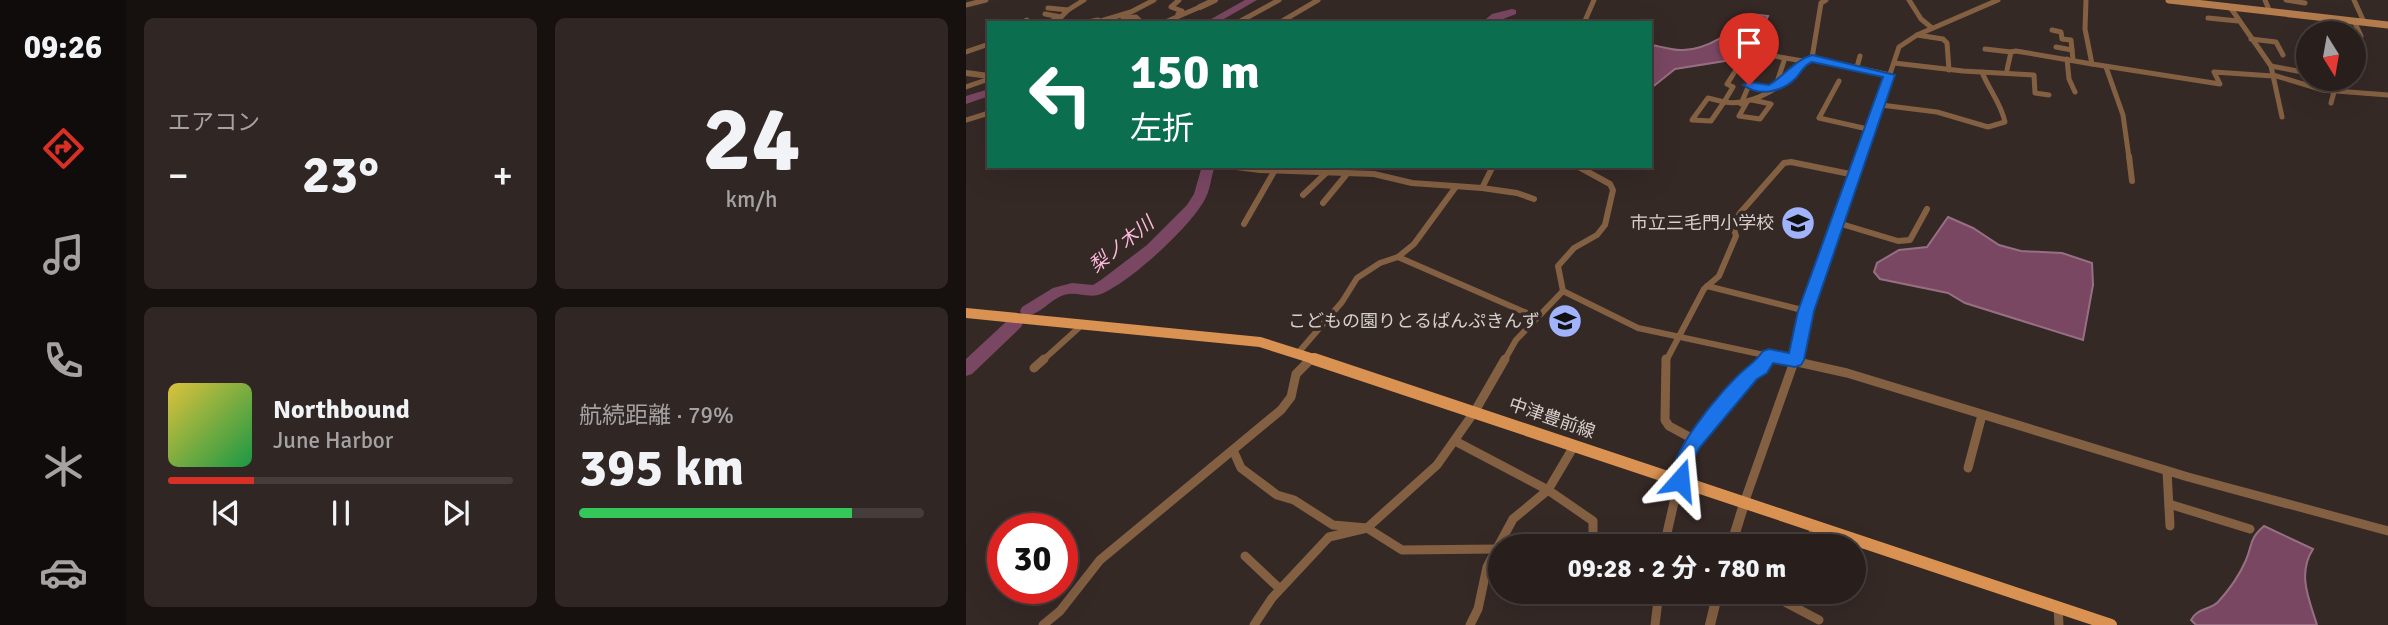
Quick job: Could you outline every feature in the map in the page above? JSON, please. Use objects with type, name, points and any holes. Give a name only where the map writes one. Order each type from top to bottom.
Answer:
[{"type":"main road","points":[[2172,0],[2225,4],[2354,21]]},
{"type":"main road","points":[[2366,22],[2388,25]]},
{"type":"main road","name":"中津豊前線","points":[[966,313],[1247,339],[1475,411],[2111,625]]},
{"type":"street","points":[[966,5],[986,0]]},
{"type":"street","points":[[1052,21],[1084,0]]},
{"type":"street","points":[[1112,19],[1154,0]]},
{"type":"street","points":[[1170,0],[1178,0]]},
{"type":"street","points":[[1177,17],[1182,11],[1171,7],[1178,0]]},
{"type":"street","points":[[1202,0],[1213,1]]},
{"type":"street","points":[[1241,21],[1279,0]]},
{"type":"street","points":[[1282,21],[1318,0]]},
{"type":"street","points":[[1585,21],[1594,0]]},
{"type":"street","points":[[1812,58],[1820,25],[1818,20],[1821,3],[1826,0]]},
{"type":"street","points":[[1909,0],[1921,19],[1932,28]]},
{"type":"street","points":[[1735,534],[1795,360],[1806,311],[1881,105],[1899,47],[1917,35],[1998,0]]},
{"type":"street","points":[[2086,0],[2085,29],[2092,64]]},
{"type":"street","points":[[2265,0],[2270,12]]},
{"type":"street","points":[[2286,0],[2305,3]]},
{"type":"street","points":[[2354,0],[2364,21]]},
{"type":"street","points":[[1168,21],[1213,1]]},
{"type":"street","points":[[2225,4],[2272,66],[2282,117]]},
{"type":"street","points":[[2211,5],[2217,19]]},
{"type":"street","points":[[1061,17],[1046,11],[1068,10]]},
{"type":"street","points":[[1103,21],[1136,17],[1140,21]]},
{"type":"street","points":[[2208,18],[2238,21]]},
{"type":"street","points":[[2052,30],[2061,32],[2062,39],[2071,40],[2069,79],[2075,92]]},
{"type":"street","points":[[1917,35],[1942,39],[1947,43],[1949,70]]},
{"type":"street","points":[[2250,38],[2275,39],[2283,55]]},
{"type":"street","points":[[966,52],[987,45]]},
{"type":"street","points":[[2056,47],[2072,50]]},
{"type":"street","points":[[1985,49],[2220,84],[2214,72],[2273,76],[2296,82]]},
{"type":"street","points":[[2007,70],[2011,52]]},
{"type":"street","points":[[1753,72],[1736,69],[1727,84],[1733,87],[1725,101],[1711,121],[1692,120],[1708,98],[1725,101],[1747,102],[1771,104],[1759,119],[1740,116],[1747,102],[1753,72],[1762,54],[1803,61],[1812,58],[1890,75]]},
{"type":"street","points":[[1857,66],[1860,56]]},
{"type":"street","points":[[1773,87],[1785,58]]},
{"type":"street","points":[[1747,102],[1791,77],[1803,61]]},
{"type":"street","points":[[1894,63],[1949,70],[2007,70],[2034,75],[2035,93],[2049,95]]},
{"type":"street","points":[[2227,65],[2232,72]]},
{"type":"street","points":[[2272,66],[2296,71]]},
{"type":"street","points":[[2106,67],[2123,115],[2132,181]]},
{"type":"street","points":[[966,72],[987,77]]},
{"type":"street","points":[[1881,105],[1937,112],[1988,127],[2005,122],[2003,111],[1989,91],[1982,72]]},
{"type":"street","points":[[966,87],[987,79]]},
{"type":"street","points":[[1839,81],[1819,117],[1872,130]]},
{"type":"street","points":[[1749,85],[1773,87]]},
{"type":"street","points":[[2331,103],[2332,91],[2388,96]]},
{"type":"street","points":[[966,120],[987,114]]},
{"type":"street","points":[[1695,440],[1669,426],[1665,419],[1666,358],[1707,286],[1719,276],[1736,236],[1733,226],[1740,213],[1784,163],[1791,162],[1855,175]]},
{"type":"street","points":[[1252,168],[1374,174],[1412,183],[1517,193],[1534,199]]},
{"type":"street","points":[[1482,188],[1492,168]]},
{"type":"street","points":[[1563,291],[1558,266],[1574,248],[1597,235],[1605,225],[1613,190],[1610,184],[1581,168]]},
{"type":"street","points":[[1244,224],[1275,170]]},
{"type":"street","points":[[1303,195],[1326,172]]},
{"type":"street","points":[[1323,202],[1346,174]]},
{"type":"street","points":[[1298,353],[1342,302],[1357,278],[1380,263],[1398,257],[1421,235],[1455,188]]},
{"type":"street","points":[[1838,222],[1898,241],[1910,240],[1927,209]]},
{"type":"street","points":[[1398,257],[1536,317]]},
{"type":"street","points":[[1707,286],[1806,311]]},
{"type":"street","points":[[1254,625],[1280,589],[1329,537],[1367,527],[1413,489],[1455,441],[1516,340],[1563,291]]},
{"type":"street","points":[[1563,291],[1618,320],[1678,338],[1795,360],[1847,373],[2167,471],[2388,531]]},
{"type":"street","points":[[1034,368],[1084,324]]},
{"type":"street","points":[[1666,534],[1684,459],[1695,440],[1769,356]]},
{"type":"street","points":[[1042,625],[1060,611],[1100,560],[1281,410],[1290,397],[1296,374],[1312,358]]},
{"type":"street","points":[[1968,468],[1982,415]]},
{"type":"street","points":[[1455,441],[1548,491],[1593,521],[1593,534]]},
{"type":"street","points":[[1504,534],[1513,519],[1548,491],[1574,446]]},
{"type":"street","points":[[1233,450],[1241,468],[1277,495],[1294,500],[1334,525],[1367,527],[1402,550],[1488,549]]},
{"type":"street","points":[[2167,471],[2170,526]]},
{"type":"street","points":[[2169,504],[2250,529]]},
{"type":"street","points":[[1812,534],[1816,527]]},
{"type":"street","points":[[1245,556],[1280,589]]},
{"type":"street","points":[[1470,625],[1478,609],[1488,565]]},
{"type":"street","points":[[1655,625],[1658,604]]},
{"type":"street","points":[[1710,625],[1715,604]]},
{"type":"street","points":[[1789,604],[1819,620]]},
{"type":"street","points":[[2058,606],[2059,625]]},
{"type":"shaded area","points":[[1751,14],[1768,16],[1763,26],[1767,33],[1759,47],[1725,61],[1675,69],[1652,87],[1652,45],[1679,50],[1692,49],[1711,43],[1737,27]]},
{"type":"shaded area","points":[[1948,217],[1973,228],[1999,245],[2021,251],[2062,253],[2092,263],[2093,285],[2083,340],[1965,303],[1948,293],[1880,279],[1874,272],[1877,263],[1899,250],[1927,247]]},
{"type":"shaded area","points":[[2264,526],[2313,549],[2308,558],[2305,577],[2317,625],[2196,625],[2191,620],[2200,611],[2215,605],[2226,592],[2244,565],[2254,538]]},
{"type":"waterway","points":[[1213,21],[1252,0]]},
{"type":"waterway","name":"梨ノ木川","points":[[1489,21],[1512,12]]},
{"type":"waterway","points":[[966,100],[987,93]]},
{"type":"waterway","name":"梨ノ木川","points":[[1028,311],[1058,291],[1072,288],[1096,290],[1121,275],[1167,235],[1192,208],[1201,194],[1208,168]]},
{"type":"waterway","name":"梨ノ木川","points":[[966,369],[1015,323]]},
{"type":"place","name":"市立三毛門小学校","points":[[1798,223]]},
{"type":"place","name":"こどもの園りとるぱんぷきんず","points":[[1565,321]]},
{"type":"route","points":[[1680,480],[1684,459],[1694,441],[1743,382],[1761,368],[1769,356],[1795,360],[1806,311],[1890,75],[1812,58],[1803,61],[1791,77],[1771,89],[1749,85]]}]
